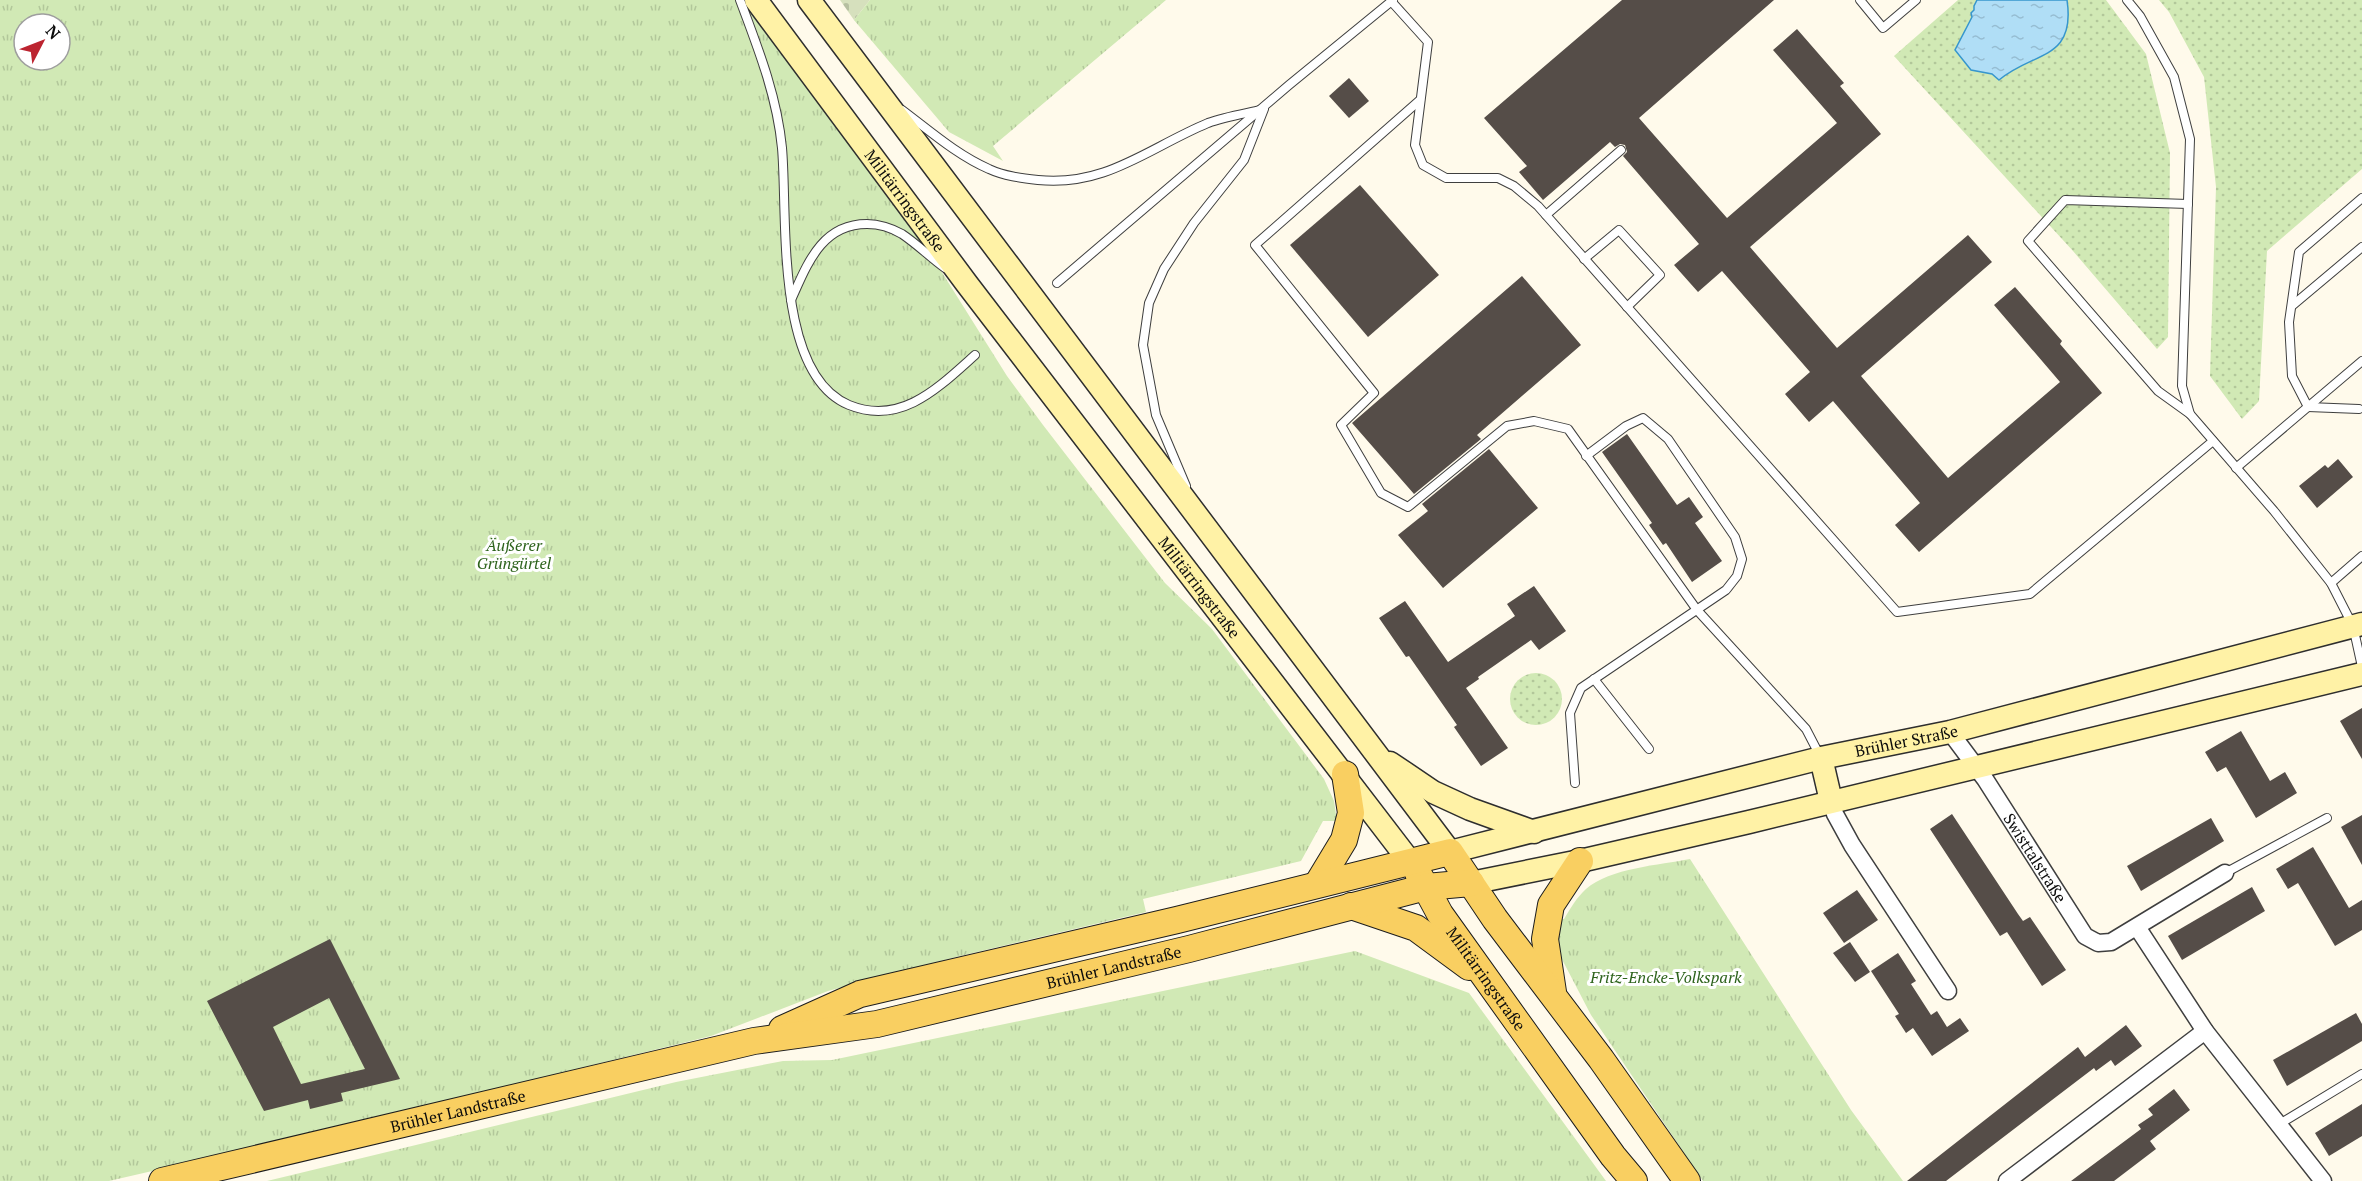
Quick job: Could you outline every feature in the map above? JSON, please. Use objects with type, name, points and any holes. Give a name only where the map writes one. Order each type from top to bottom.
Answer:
[{"type":"main road","name":"Militärringstraße","points":[[756,0],[966,284],[1412,863],[1440,914],[1613,1156],[1635,1181]]},
{"type":"main road","points":[[809,0],[1450,852],[1495,919],[1601,1059],[1687,1181]]},
{"type":"main road","name":"Brühler Straße","points":[[1450,852],[1821,758],[1950,732],[2358,625]]},
{"type":"main road","points":[[1471,883],[1580,861],[2362,674]]},
{"type":"main road","points":[[1374,753],[1433,792],[1470,809],[1534,832]]},
{"type":"main road","points":[[1821,758],[1831,801]]},
{"type":"main road","points":[[1318,883],[1344,840],[1352,813],[1345,774]]},
{"type":"main road","name":"Brühler Landstraße","points":[[754,1041],[860,994],[1184,918],[1450,852]]},
{"type":"main road","points":[[1553,995],[1545,939],[1551,905],[1580,861]]},
{"type":"main road","name":"Brühler Landstraße","points":[[162,1181],[754,1041],[877,1024],[1189,949],[1426,887],[1471,883]]},
{"type":"main road","points":[[1351,906],[1416,928],[1488,981]]},
{"type":"street","name":"Swisttalstraße","points":[[1950,732],[1985,779],[2085,936],[2098,943],[2111,942],[2225,873]]},
{"type":"street","points":[[1831,801],[1835,814],[1852,845],[1948,991]]},
{"type":"street","points":[[2137,927],[2205,1031],[2323,1181]]},
{"type":"street","points":[[2007,1181],[2205,1031]]},
{"type":"lane","points":[[740,0],[768,75],[782,147],[783,214],[791,301],[803,354],[818,380],[839,401],[863,411],[891,412],[915,402],[939,386],[975,355]]},
{"type":"lane","points":[[1860,0],[1883,28],[1916,0]]},
{"type":"lane","points":[[2127,0],[2140,15],[2174,77],[2190,139],[2182,386],[2190,414]]},
{"type":"lane","points":[[1057,284],[1264,109],[1289,85],[1392,1],[1428,42],[1415,145],[1423,165],[1446,178],[1498,178],[1514,186],[1546,215],[1897,612],[2030,594],[2213,441]]},
{"type":"lane","points":[[874,89],[946,144],[983,165],[1018,178],[1046,181],[1086,179],[1116,168],[1210,123],[1264,109]]},
{"type":"lane","points":[[1420,100],[1255,245],[1374,393],[1341,425],[1381,493],[1408,507],[1507,426],[1534,421],[1568,429],[1697,610],[1806,729],[1821,758]]},
{"type":"lane","points":[[1197,514],[1156,415],[1143,345],[1149,303],[1164,269],[1194,223],[1244,160],[1264,109]]},
{"type":"lane","points":[[1546,215],[1621,150]]},
{"type":"lane","points":[[2308,407],[2292,376],[2289,322],[2299,252],[2362,198]]},
{"type":"lane","points":[[2188,204],[2065,200],[2028,241],[2158,391],[2190,414],[2295,536],[2331,583],[2358,625],[2362,667]]},
{"type":"lane","points":[[791,301],[814,252],[829,236],[851,224],[876,224],[901,233],[966,284]]},
{"type":"lane","points":[[1584,259],[1619,230],[1660,275],[1627,308]]},
{"type":"lane","points":[[2293,305],[2362,247]]},
{"type":"lane","points":[[2236,468],[2362,361]]},
{"type":"lane","points":[[2308,407],[2359,409]]},
{"type":"lane","points":[[1575,783],[1570,713],[1581,688],[1726,590],[1737,576],[1742,559],[1735,537],[1668,439],[1643,418],[1626,426],[1586,456]]},
{"type":"lane","points":[[2331,583],[2362,556]]},
{"type":"lane","points":[[1594,679],[1649,748]]},
{"type":"lane","name":"Swisttalstraße","points":[[2225,873],[2327,818]]},
{"type":"lane","points":[[2277,1125],[2362,1074]]},
{"type":"green space","name":"Äußerer Grüngürtel","points":[[0,0],[742,0],[921,239],[1007,376],[1043,425],[1165,583],[1212,629],[1324,779],[1334,801],[1337,821],[1323,821],[1301,861],[1143,899],[1146,912],[956,957],[828,991],[711,1036],[109,1181],[0,1181]]},
{"type":"green space","points":[[840,0],[870,0],[854,20]]},
{"type":"green space","points":[[870,0],[1166,0],[993,146],[1003,161],[949,132],[854,20]]},
{"type":"green space","points":[[1958,0],[2106,0],[2146,54],[2170,153],[2168,337],[2157,349],[2073,251],[1894,56]]},
{"type":"green space","points":[[2159,0],[2362,0],[2362,169],[2267,251],[2259,401],[2242,419],[2210,376],[2216,187],[2204,77],[2169,12]]},
{"type":"green space","points":[[1531,673],[1541,673],[1555,680],[1562,699],[1555,718],[1541,725],[1531,725],[1521,721],[1514,714],[1510,704],[1510,694],[1514,684],[1521,677]]},
{"type":"green space","name":"Fritz-Encke-Volkspark","points":[[1690,859],[1851,1110],[1903,1181],[1703,1181],[1591,1015],[1554,944],[1554,919],[1564,919],[1586,889],[1608,876],[1636,868]]},
{"type":"green space","points":[[1355,951],[1469,993],[1606,1181],[267,1181],[676,1082],[783,1061],[832,1060]]},
{"type":"water","points":[[1977,0],[2067,0],[2068,20],[2065,34],[2049,52],[1999,80],[1992,74],[1971,70],[1955,50],[1972,17],[1971,13]]},
{"type":"building","points":[[1622,0],[1774,0],[1639,118],[1727,218],[1837,123],[1773,50],[1797,29],[1844,83],[1840,86],[1881,134],[1750,247],[1837,348],[1968,235],[1992,262],[1861,376],[1948,478],[2060,382],[1994,305],[2015,287],[2062,341],[2060,344],[2102,393],[1919,552],[1895,525],[1920,503],[1833,401],[1809,422],[1785,394],[1810,372],[1722,271],[1698,292],[1674,265],[1699,244],[1623,156],[1627,152],[1625,145],[1620,144],[1615,147],[1610,142],[1543,200],[1519,172],[1527,166],[1484,118]]},
{"type":"building","points":[[1349,78],[1369,101],[1349,118],[1329,96]]},
{"type":"building","points":[[1360,185],[1439,275],[1368,337],[1290,245]]},
{"type":"building","points":[[1522,276],[1581,345],[1477,435],[1481,439],[1414,494],[1352,423]]},
{"type":"building","points":[[1627,434],[1677,505],[1689,497],[1703,517],[1695,523],[1722,561],[1692,582],[1666,543],[1663,545],[1649,525],[1652,523],[1602,452]]},
{"type":"building","points":[[1489,449],[1538,508],[1443,588],[1398,535],[1428,511],[1422,504]]},
{"type":"building","points":[[2338,459],[2353,477],[2317,508],[2299,486],[2325,465],[2328,468]]},
{"type":"building","points":[[1534,586],[1566,631],[1539,650],[1531,640],[1466,688],[1508,748],[1481,766],[1454,727],[1457,725],[1409,656],[1406,657],[1379,618],[1405,601],[1448,662],[1515,616],[1507,604]]},
{"type":"building","points":[[2362,708],[2362,759],[2340,721]]},
{"type":"building","points":[[2241,731],[2270,781],[2285,772],[2297,793],[2256,818],[2226,767],[2217,772],[2205,752]]},
{"type":"building","points":[[1952,814],[2023,921],[2030,917],[2066,970],[2042,986],[2007,932],[2000,936],[1930,829]]},
{"type":"building","points":[[2362,815],[2362,865],[2341,827]]},
{"type":"building","points":[[2211,818],[2224,841],[2141,891],[2127,866]]},
{"type":"building","points":[[2313,847],[2349,908],[2362,900],[2362,930],[2335,946],[2298,883],[2288,889],[2276,869]]},
{"type":"building","points":[[2252,887],[2265,911],[2182,960],[2168,936]]},
{"type":"building","points":[[1857,890],[1878,920],[1844,943],[1823,913]]},
{"type":"building","points":[[330,939],[400,1079],[341,1093],[343,1101],[310,1109],[308,1100],[264,1111],[207,1001]],"holes":[[[329,998],[365,1069],[301,1084],[273,1027]]]},
{"type":"building","points":[[1850,942],[1870,972],[1855,982],[1833,953]]},
{"type":"building","points":[[1898,953],[1916,981],[1911,984],[1931,1015],[1937,1011],[1947,1027],[1960,1018],[1969,1031],[1932,1056],[1913,1028],[1906,1033],[1895,1016],[1899,1014],[1871,971]]},
{"type":"building","points":[[2356,1013],[2362,1024],[2362,1041],[2287,1086],[2273,1060]]},
{"type":"building","points":[[2126,1025],[2142,1046],[2115,1066],[2111,1060],[2096,1071],[2094,1068],[1946,1181],[1907,1181],[2078,1047],[2085,1057]]},
{"type":"building","points":[[2174,1089],[2190,1110],[2150,1141],[2156,1149],[2114,1181],[2071,1181],[2141,1129],[2138,1125],[2153,1115],[2148,1109]]},
{"type":"building","points":[[2362,1104],[2362,1136],[2329,1156],[2315,1133]]}]
